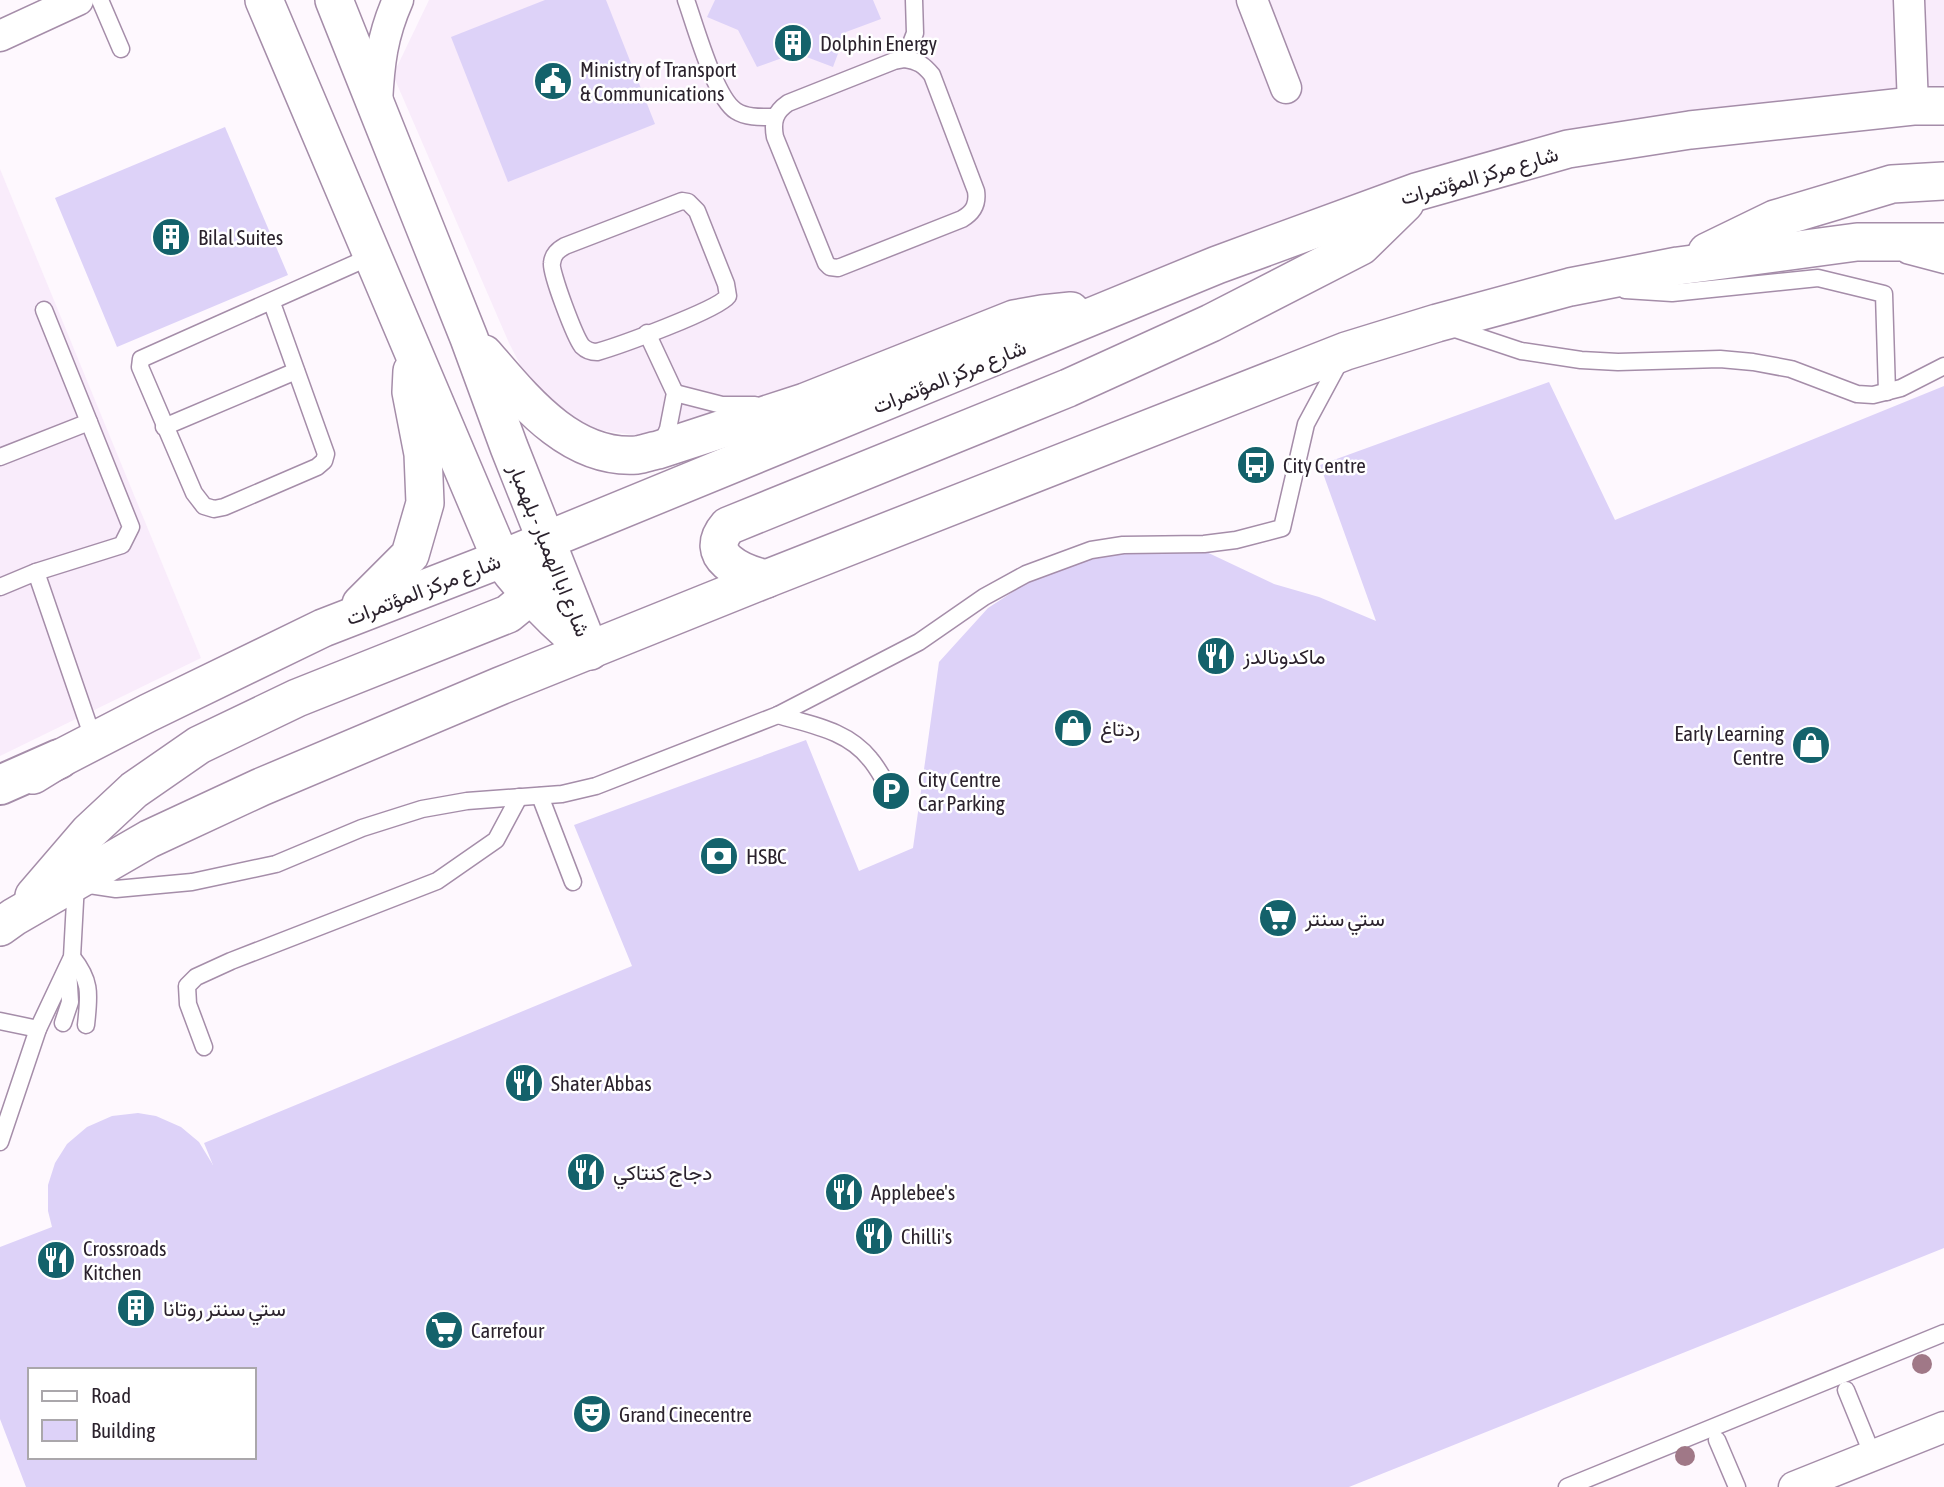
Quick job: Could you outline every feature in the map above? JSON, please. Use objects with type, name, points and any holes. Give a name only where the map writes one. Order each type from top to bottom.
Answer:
[{"type":"main road","points":[[0,785],[59,759]]},
{"type":"street","points":[[0,36],[78,0]]},
{"type":"street","name":"شارع ابا الهمبار - بلهمبار","points":[[264,0],[501,559],[530,596],[559,626],[590,651]]},
{"type":"street","name":"شارع ابا الهمبار - بلهمبار","points":[[334,0],[590,651]]},
{"type":"street","points":[[376,110],[379,54],[398,0]]},
{"type":"street","points":[[1252,0],[1286,88]]},
{"type":"street","points":[[1909,0],[1910,41],[1928,106]]},
{"type":"street","name":"شارع مركز المؤتمرات","points":[[0,796],[59,759],[323,628],[501,559],[1217,265],[1416,192],[1568,149],[1690,130],[1928,106]]},
{"type":"street","points":[[1678,266],[1774,219],[1892,184],[1944,181]]},
{"type":"street","points":[[766,579],[729,565],[724,558],[720,541],[728,526],[1068,388],[1211,323],[1361,246],[1416,192]]},
{"type":"street","points":[[7,922],[149,839],[191,818],[488,691],[1346,351],[1570,287],[1678,266],[1857,242],[1944,242]]},
{"type":"street","points":[[469,338],[530,407],[560,431],[589,447],[637,455],[805,402],[1014,319],[1070,311],[1098,314]]},
{"type":"street","points":[[323,628],[365,602],[410,555],[425,503],[423,454],[411,392],[413,353]]},
{"type":"street","points":[[7,922],[89,832],[135,790],[199,745],[297,698],[508,614],[523,604],[538,581],[547,540]]},
{"type":"street","points":[[1794,1487],[1944,1427]]},
{"type":"lane","points":[[100,0],[121,49]]},
{"type":"lane","points":[[686,0],[720,93],[736,111],[754,117],[775,117]]},
{"type":"lane","points":[[905,59],[915,33],[914,0]]},
{"type":"lane","points":[[905,59],[925,66],[932,75],[976,191],[975,208],[970,215],[962,219],[838,268],[830,267],[826,264],[775,137],[775,117],[780,108],[788,103],[905,59]]},
{"type":"lane","points":[[675,202],[688,202],[697,211],[726,284],[728,296],[718,306],[647,333],[597,352],[583,347],[552,272],[553,257],[565,246],[675,202]]},
{"type":"lane","points":[[1857,242],[1944,265]]},
{"type":"lane","points":[[272,303],[326,454],[324,461],[317,467],[224,507],[214,509],[204,506],[164,427],[140,368],[141,359],[372,257]]},
{"type":"lane","points":[[1570,287],[1672,293],[1818,278],[1884,294],[1887,392]]},
{"type":"lane","points":[[0,587],[36,572],[122,545],[131,527],[44,310]]},
{"type":"lane","points":[[1437,323],[1521,351],[1618,362],[1720,359],[1753,362],[1791,369],[1857,394],[1872,395],[1901,388],[1944,366]]},
{"type":"lane","points":[[647,333],[675,393],[668,429],[658,450]]},
{"type":"lane","points":[[63,1023],[70,1003],[76,883],[116,889],[192,882],[276,864],[362,828],[422,809],[467,801],[562,794],[596,786],[778,715],[882,663],[919,642],[984,597],[1026,574],[1052,564],[1091,550],[1112,546],[1205,544],[1236,540],[1282,528],[1306,424],[1346,351]]},
{"type":"lane","points":[[164,427],[296,371]]},
{"type":"lane","points":[[675,393],[722,405],[805,402]]},
{"type":"lane","points":[[0,457],[89,422]]},
{"type":"lane","points":[[36,572],[94,741]]},
{"type":"lane","points":[[778,715],[836,732],[850,740],[870,759],[891,791]]},
{"type":"lane","points":[[540,796],[573,882]]},
{"type":"lane","points":[[204,1047],[188,1004],[187,986],[196,976],[437,881],[496,840],[519,797]]},
{"type":"lane","points":[[70,962],[84,972],[89,993],[86,1025]]},
{"type":"lane","points":[[0,1142],[38,1029],[70,962]]},
{"type":"lane","points":[[0,1021],[38,1029]]},
{"type":"lane","points":[[1567,1487],[1944,1333]]},
{"type":"lane","points":[[1846,1390],[1873,1456]]},
{"type":"lane","points":[[1717,1440],[1737,1487]]},
{"type":"shaded area","points":[[429,0],[1944,0],[1944,105],[1498,153],[1303,212],[884,383],[655,438],[550,423],[509,343],[393,75]]},
{"type":"shaded area","points":[[0,169],[201,658],[0,756]]},
{"type":"building","name":"Ministry of Transport & Communications","points":[[545,0],[606,0],[655,124],[508,182],[451,37]]},
{"type":"building","name":"Dolphin Energy","points":[[715,0],[873,0],[881,19],[846,32],[833,67],[796,53],[757,67],[738,30],[707,17]]},
{"type":"building","name":"Bilal Suites","points":[[225,127],[288,275],[117,347],[55,198]]},
{"type":"building","name":"ستي سنتر","points":[[1549,382],[1615,520],[1944,386],[1944,1248],[1349,1487],[26,1487],[0,1419],[0,1247],[52,1227],[48,1211],[48,1185],[55,1163],[67,1144],[87,1127],[112,1116],[138,1113],[156,1116],[181,1127],[199,1142],[213,1165],[204,1143],[632,966],[574,825],[806,740],[859,871],[913,848],[939,662],[988,608],[1025,584],[1105,555],[1198,548],[1274,584],[1319,597],[1376,621],[1320,465]]},
{"type":"place","name":"Dolphin Energy","points":[[793,43]]},
{"type":"place","name":"Ministry of Transport & Communications","points":[[553,81]]},
{"type":"place","name":"Bilal Suites","points":[[171,237]]},
{"type":"place","name":"City Centre","points":[[1256,465]]},
{"type":"place","name":"ماكدونالدز","points":[[1216,656]]},
{"type":"place","name":"ردتاغ","points":[[1073,728]]},
{"type":"place","name":"Early Learning Centre","points":[[1811,745]]},
{"type":"place","name":"City Centre Car Parking","points":[[891,791]]},
{"type":"place","name":"HSBC","points":[[719,856]]},
{"type":"place","name":"ستي سنتر","points":[[1278,918]]},
{"type":"place","name":"Shater Abbas","points":[[524,1083]]},
{"type":"place","name":"دجاج كنتاكي","points":[[586,1172]]},
{"type":"place","name":"Applebee's","points":[[844,1192]]},
{"type":"place","name":"Chilli's","points":[[874,1236]]},
{"type":"place","name":"Crossroads Kitchen","points":[[56,1260]]},
{"type":"place","name":"ستي سنتر روتانا","points":[[136,1308]]},
{"type":"place","name":"Carrefour","points":[[444,1330]]},
{"type":"place","name":"Grand Cinecentre","points":[[592,1414]]}]
